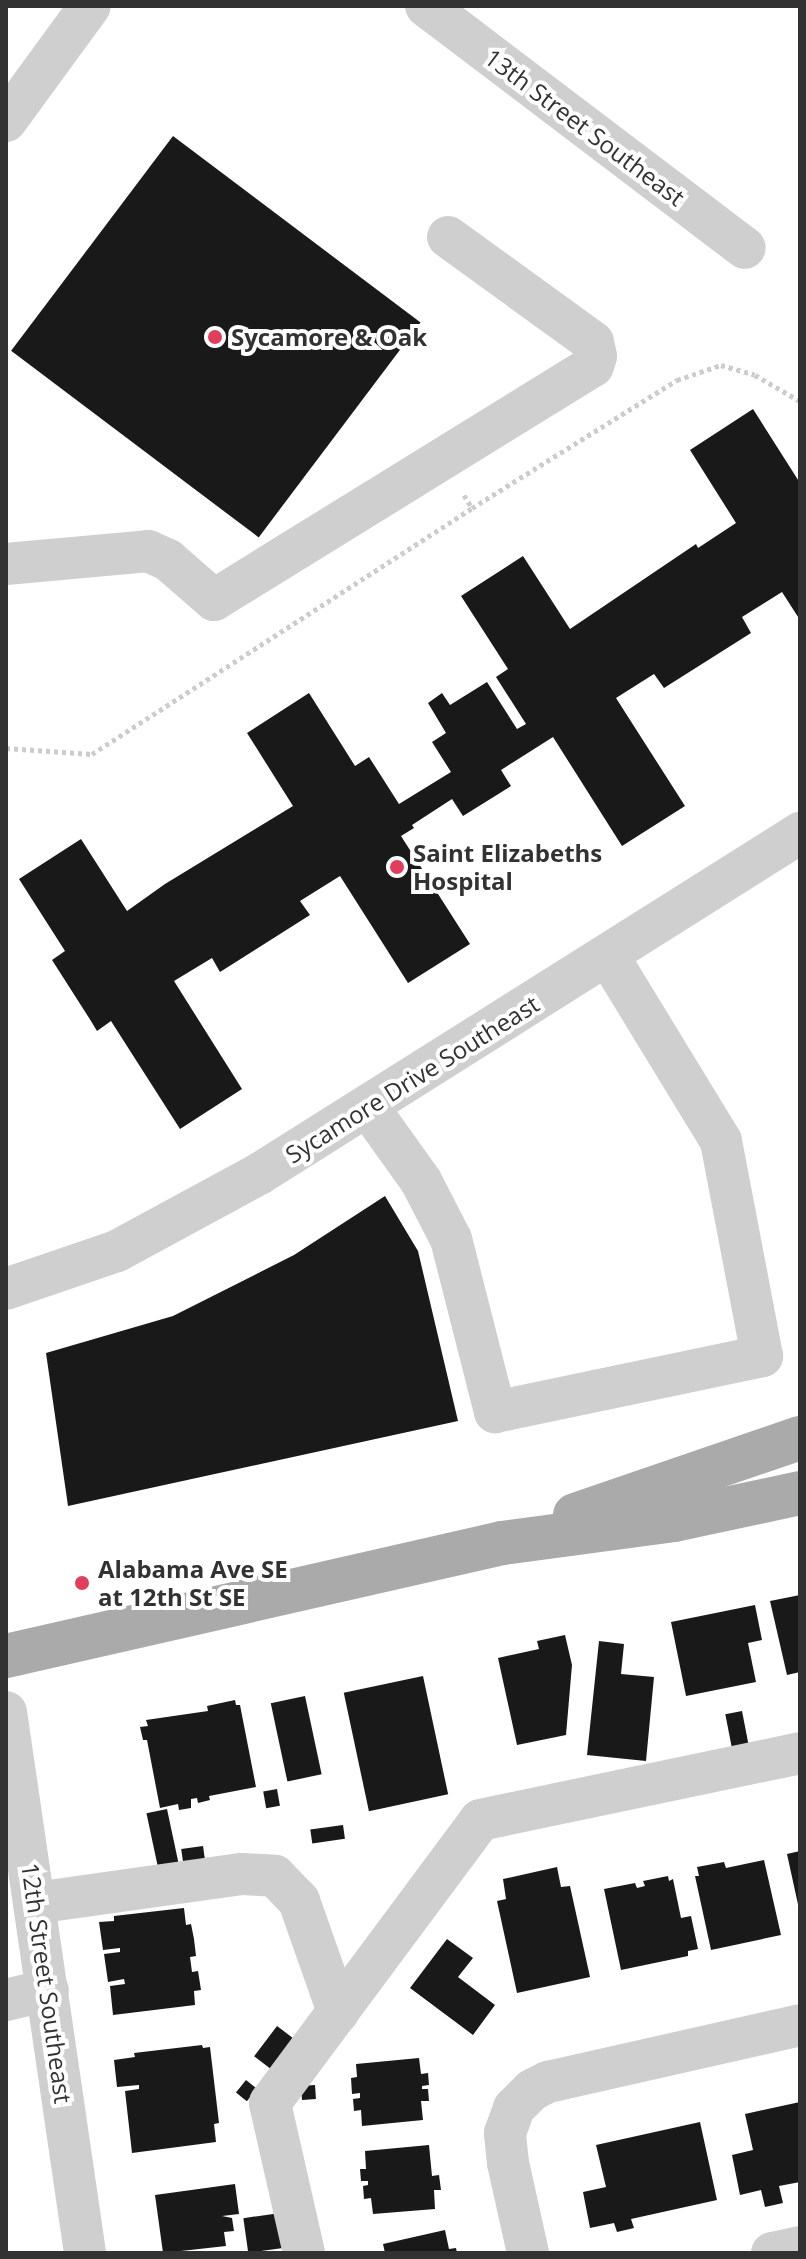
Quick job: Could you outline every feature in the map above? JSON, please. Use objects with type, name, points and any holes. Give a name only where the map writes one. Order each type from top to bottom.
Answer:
[{"type":"main road","points":[[502,1543],[659,1484],[800,1438]]},
{"type":"main road","points":[[6,1656],[502,1543],[674,1520],[800,1493]]},
{"type":"street","points":[[6,121],[90,6]]},
{"type":"street","name":"13th Street Southeast","points":[[426,6],[745,248]]},
{"type":"street","points":[[6,564],[148,551],[168,560],[214,600],[593,366],[596,356],[593,342],[448,237]]},
{"type":"street","name":"Sycamore Drive Southeast","points":[[6,1289],[117,1251],[173,1223],[368,1107],[800,833]]},
{"type":"street","points":[[368,1107],[421,1181],[451,1239],[495,1412],[762,1356],[721,1141],[608,956]]},
{"type":"street","name":"12th Street Southeast","points":[[6,1712],[85,2253]]},
{"type":"street","points":[[304,2253],[270,2103],[480,1820],[800,1753]]},
{"type":"street","points":[[35,1903],[242,1874],[275,1876],[299,1901],[338,2012]]},
{"type":"street","points":[[6,2000],[48,1990]]},
{"type":"street","points":[[528,2253],[508,2163],[505,2133],[514,2108],[532,2090],[548,2082],[800,2025]]},
{"type":"street","points":[[772,2253],[800,2247]]},
{"type":"path","points":[[6,748],[92,754],[472,508],[677,380],[721,365],[755,375],[800,401]]},
{"type":"path","points":[[441,459],[472,508]]},
{"type":"building","name":"Sycamore & Oak","points":[[173,136],[421,323],[259,537],[11,351]]},
{"type":"building","points":[[753,409],[800,483],[800,620],[782,592],[742,617],[751,633],[664,688],[654,674],[616,698],[685,806],[622,846],[553,737],[501,770],[511,786],[463,816],[452,799],[412,825],[414,828],[401,836],[470,944],[408,983],[340,876],[300,901],[310,915],[220,972],[212,958],[174,981],[242,1089],[180,1129],[111,1021],[97,1031],[52,960],[65,951],[19,879],[81,839],[127,911],[165,884],[293,806],[247,733],[309,693],[355,766],[369,757],[399,804],[451,772],[432,742],[446,733],[428,703],[442,693],[450,705],[487,682],[517,729],[526,724],[496,677],[508,669],[461,596],[523,556],[570,629],[696,544],[698,548],[736,523],[690,450]]},
{"type":"building","points":[[385,1196],[418,1251],[458,1421],[68,1506],[46,1353],[173,1316],[294,1255]]},
{"type":"building","points":[[800,1595],[800,1672],[787,1675],[770,1601]]},
{"type":"building","points":[[755,1605],[762,1640],[748,1643],[756,1682],[686,1696],[671,1622]]},
{"type":"building","points":[[565,1635],[572,1665],[566,1735],[517,1745],[498,1658],[539,1649],[537,1641]]},
{"type":"building","points":[[599,1641],[624,1644],[621,1674],[654,1677],[646,1761],[587,1755]]},
{"type":"building","points":[[423,1676],[448,1794],[369,1811],[344,1693]]},
{"type":"building","points":[[305,1696],[322,1774],[287,1782],[271,1703]]},
{"type":"building","points":[[235,1700],[236,1705],[240,1705],[256,1787],[209,1796],[210,1800],[198,1803],[197,1798],[191,1799],[191,1808],[179,1810],[178,1804],[160,1808],[147,1740],[143,1740],[140,1727],[148,1726],[146,1720],[208,1711],[207,1706]]},
{"type":"building","points":[[742,1711],[749,1747],[732,1751],[725,1714]]},
{"type":"building","points":[[277,1789],[280,1806],[266,1808],[263,1791]]},
{"type":"building","points":[[167,1809],[179,1865],[158,1869],[146,1813]]},
{"type":"building","points":[[343,1825],[345,1839],[312,1843],[310,1830]]},
{"type":"building","points":[[203,1846],[206,1867],[184,1870],[181,1849]]},
{"type":"building","points":[[800,1851],[800,1908],[799,1909],[787,1854]]},
{"type":"building","points":[[764,1860],[781,1935],[711,1950],[695,1876],[699,1876],[697,1867],[724,1862],[726,1868]]},
{"type":"building","points":[[557,1867],[561,1887],[570,1886],[590,1977],[517,1993],[497,1901],[506,1899],[503,1879]]},
{"type":"building","points":[[668,1876],[669,1881],[673,1879],[681,1918],[691,1916],[698,1949],[688,1951],[688,1956],[621,1970],[604,1889],[635,1883],[637,1888],[645,1886],[643,1881]]},
{"type":"building","points":[[184,1908],[186,1925],[191,1924],[194,1939],[196,1956],[190,1957],[192,1972],[198,1971],[201,1990],[194,1991],[195,2005],[113,2015],[110,1986],[125,1984],[124,1979],[108,1982],[104,1954],[120,1952],[120,1948],[103,1950],[99,1922],[114,1921],[114,1916]]},
{"type":"building","points":[[447,1939],[473,1958],[458,1977],[495,2005],[473,2035],[410,1988]]},
{"type":"building","points":[[277,2026],[294,2039],[271,2069],[254,2056]]},
{"type":"building","points":[[202,2045],[203,2048],[210,2047],[219,2123],[214,2124],[216,2142],[132,2153],[125,2091],[139,2089],[139,2085],[117,2087],[114,2060],[135,2057],[134,2053]]},
{"type":"building","points":[[419,2058],[421,2074],[428,2073],[429,2085],[422,2086],[422,2089],[428,2089],[429,2101],[421,2101],[423,2120],[362,2126],[361,2110],[354,2111],[353,2099],[360,2098],[360,2093],[352,2094],[351,2078],[357,2077],[356,2064]]},
{"type":"building","points":[[246,2080],[257,2089],[247,2101],[236,2092]]},
{"type":"building","points":[[315,2085],[316,2099],[302,2100],[301,2086]]},
{"type":"building","points":[[800,2102],[800,2182],[779,2186],[783,2203],[765,2207],[761,2190],[740,2195],[732,2155],[753,2150],[745,2114]]},
{"type":"building","points":[[700,2122],[717,2200],[631,2219],[634,2228],[617,2232],[614,2223],[590,2228],[583,2192],[606,2187],[596,2145]]},
{"type":"building","points":[[429,2145],[432,2176],[439,2175],[441,2190],[434,2190],[435,2209],[373,2214],[371,2198],[364,2199],[363,2186],[368,2185],[368,2181],[361,2181],[360,2169],[366,2169],[365,2151]]},
{"type":"building","points":[[235,2184],[239,2214],[222,2216],[232,2218],[234,2231],[224,2232],[226,2246],[163,2253],[155,2195]]},
{"type":"building","points":[[280,2213],[285,2248],[248,2253],[243,2218]]},
{"type":"building","points":[[445,2230],[449,2249],[456,2248],[457,2253],[385,2253],[383,2244]]},
{"type":"place","name":"Sycamore & Oak","points":[[215,337]]},
{"type":"place","name":"Saint Elizabeths Hospital","points":[[397,867]]},
{"type":"place","name":"Alabama Ave SE at 12th St SE","points":[[82,1583]]}]
